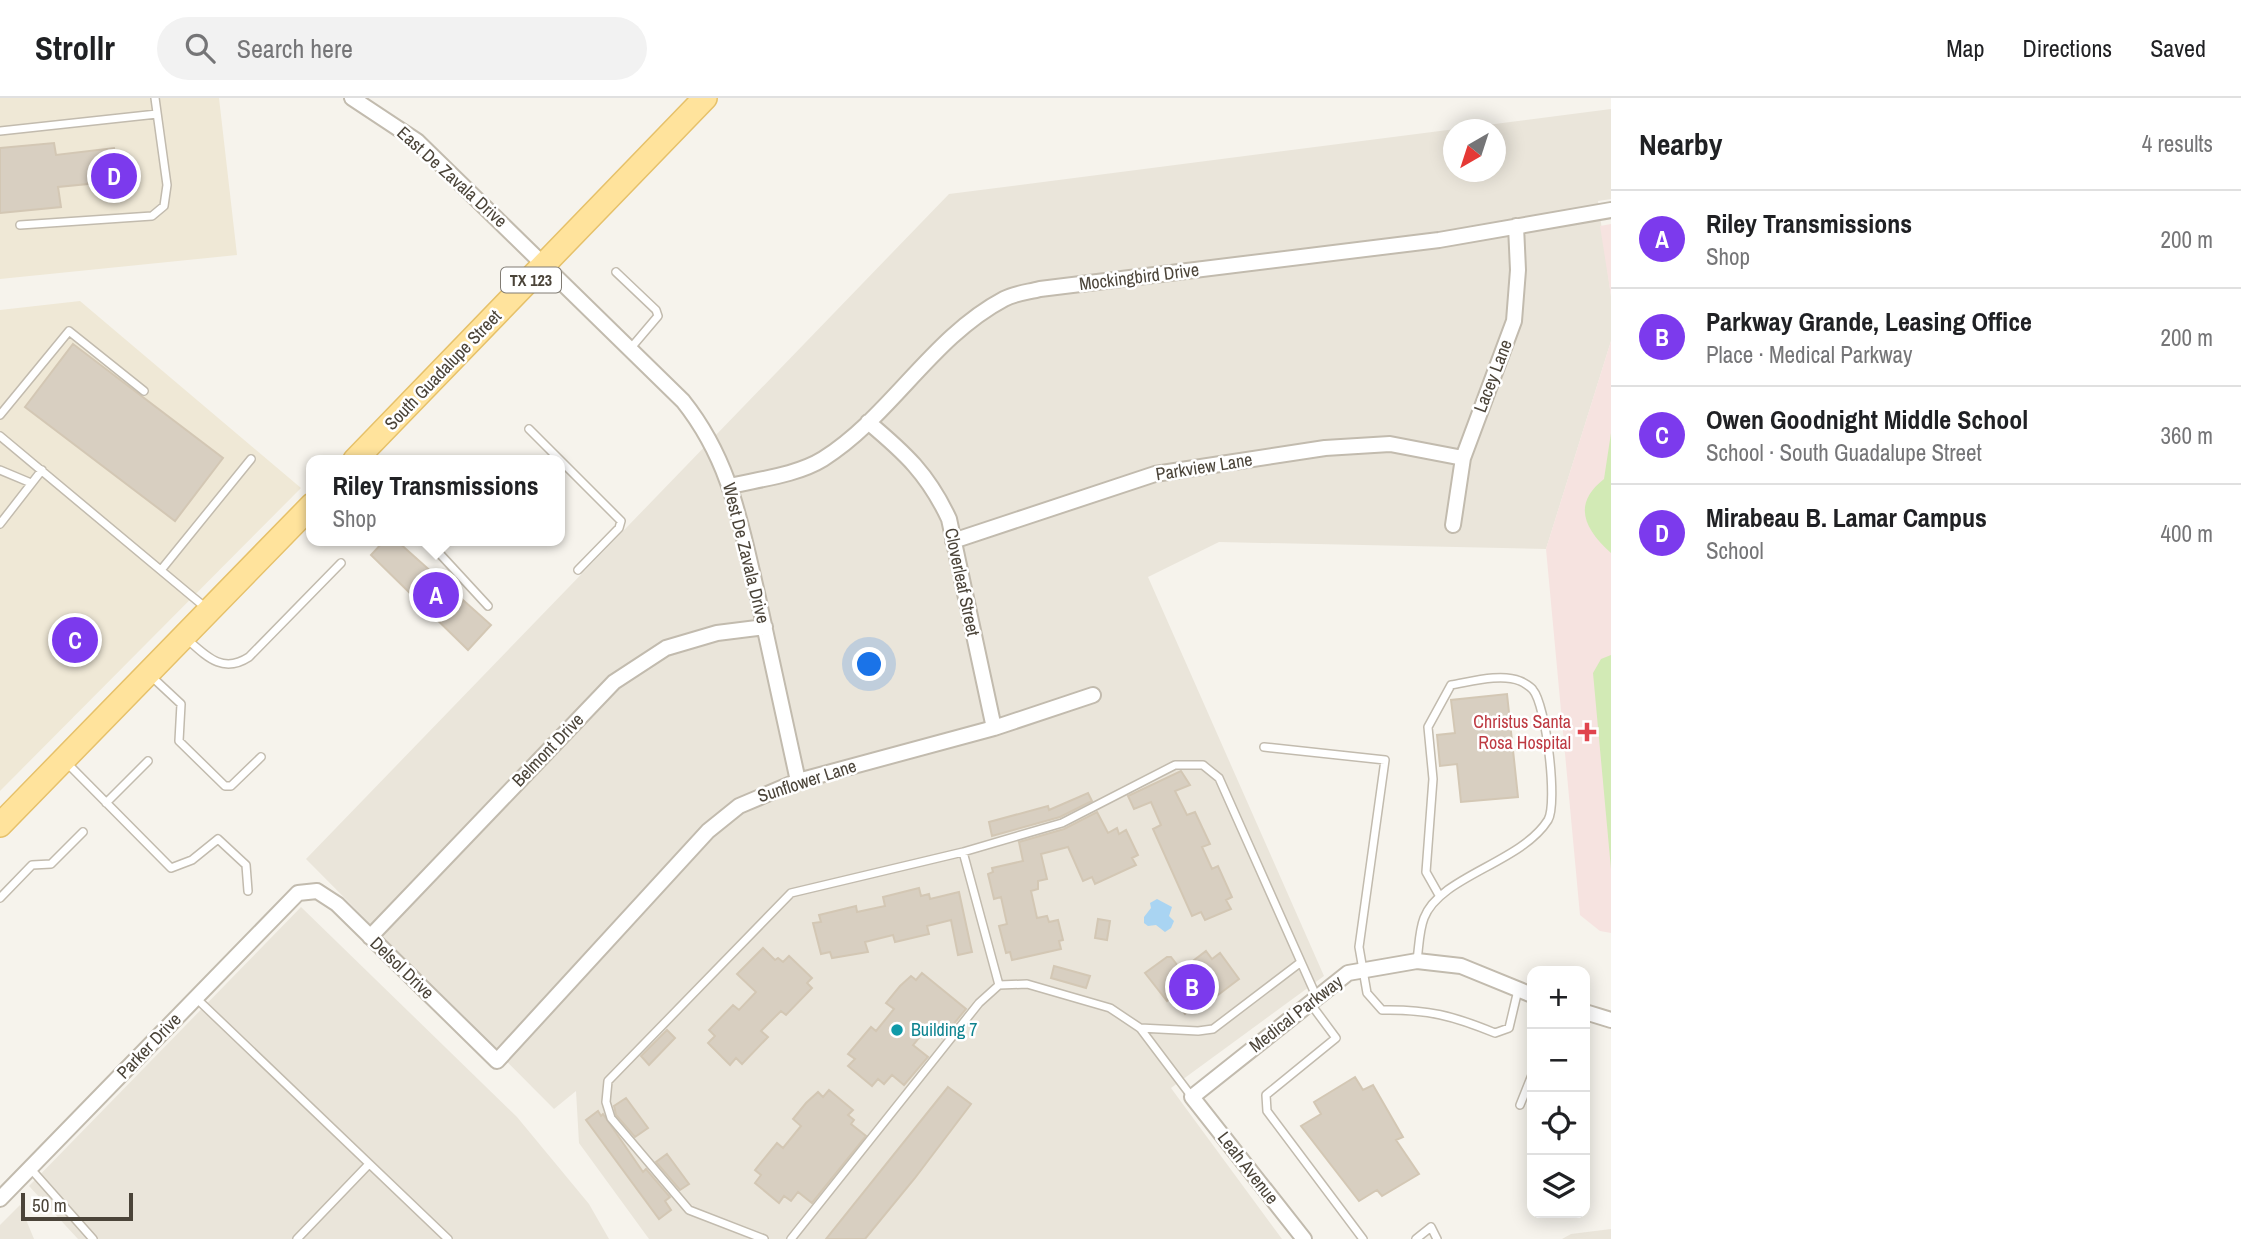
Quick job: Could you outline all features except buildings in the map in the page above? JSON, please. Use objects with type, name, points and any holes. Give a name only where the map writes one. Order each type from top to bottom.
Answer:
[{"type":"main road","name":"South Guadalupe Street","points":[[360,455],[705,98]]},
{"type":"main road","points":[[0,825],[306,511]]},
{"type":"street","name":"East De Zavala Drive","points":[[352,98],[417,141],[545,265]]},
{"type":"street","name":"Mockingbird Drive","points":[[730,486],[805,468],[820,461],[868,422],[945,344],[980,313],[1007,297],[1040,289],[1439,240],[1611,210]]},
{"type":"street","name":"Lacey Lane","points":[[1453,525],[1463,458],[1514,321],[1518,270],[1516,226]]},
{"type":"street","name":"West De Zavala Drive","points":[[545,265],[683,401],[717,450],[730,486],[765,627],[797,781]]},
{"type":"street","name":"Cloverleaf Street","points":[[868,422],[911,458],[934,487],[949,519],[994,728]]},
{"type":"street","name":"Parkview Lane","points":[[953,541],[1155,474],[1325,448],[1390,444],[1463,458]]},
{"type":"street","name":"Belmont Drive","points":[[370,937],[614,682],[666,648],[717,633],[765,627]]},
{"type":"street","name":"Sunflower Lane","points":[[497,1061],[708,831],[738,806],[797,781],[994,728],[1093,695]]},
{"type":"street","name":"Delsol Drive","points":[[298,893],[317,891],[337,904],[497,1061]]},
{"type":"street","name":"Parker Drive","points":[[0,1199],[298,893]]},
{"type":"street","name":"Medical Parkway","points":[[1192,1097],[1348,973],[1417,961],[1461,966],[1525,993]]},
{"type":"street","points":[[1590,1014],[1611,1020]]},
{"type":"street","name":"Leah Avenue","points":[[1192,1097],[1304,1239]]},
{"type":"lane","points":[[20,225],[152,216],[164,206],[167,185],[155,98]]},
{"type":"lane","points":[[0,131],[157,114]]},
{"type":"lane","points":[[615,272],[656,310],[658,316],[630,349]]},
{"type":"lane","points":[[0,415],[69,331],[144,391]]},
{"type":"lane","points":[[529,429],[555,455]]},
{"type":"lane","points":[[0,436],[209,611]]},
{"type":"lane","points":[[161,570],[251,459]]},
{"type":"lane","points":[[565,465],[621,521],[619,528],[579,570]]},
{"type":"lane","points":[[0,470],[31,484]]},
{"type":"lane","points":[[0,524],[41,470]]},
{"type":"lane","points":[[433,546],[488,607]]},
{"type":"lane","points":[[184,636],[211,660],[225,665],[238,664],[249,657],[341,563]]},
{"type":"lane","points":[[148,673],[181,704],[178,741],[225,786],[231,786],[261,757]]},
{"type":"lane","points":[[1417,961],[1424,918],[1439,895],[1508,856],[1544,826],[1550,816],[1553,797],[1542,709],[1533,690],[1518,680],[1489,679],[1451,685],[1428,727],[1433,779],[1426,872],[1439,895]]},
{"type":"lane","points":[[1264,747],[1385,760],[1359,947],[1367,993],[1382,1010],[1414,1009],[1449,1014],[1495,1033],[1509,1028],[1525,993]]},
{"type":"lane","points":[[64,760],[171,868],[192,860],[218,839],[246,865],[248,891]]},
{"type":"lane","points":[[106,803],[148,761]]},
{"type":"lane","points":[[764,1239],[689,1210],[611,1118],[606,1102],[608,1081],[791,893],[963,852],[1062,824],[1175,765],[1203,765],[1219,778],[1301,962],[1314,1000],[1336,1038],[1266,1095],[1267,1111],[1363,1239]]},
{"type":"lane","points":[[0,898],[32,865],[51,864],[83,832]]},
{"type":"lane","points":[[963,852],[999,985]]},
{"type":"lane","points":[[1140,1028],[1198,1031],[1213,1029],[1301,962]]},
{"type":"lane","points":[[791,1239],[979,1003],[999,985],[1027,984],[1110,1008],[1140,1028],[1192,1097]]},
{"type":"lane","points":[[196,998],[448,1239]]},
{"type":"lane","points":[[1520,1105],[1527,1088]]},
{"type":"lane","points":[[297,1239],[369,1164]]},
{"type":"lane","points":[[30,1168],[93,1239]]},
{"type":"lane","points":[[1416,1239],[1432,1227],[1437,1239]]},
{"type":"shaded area","points":[[0,98],[219,98],[237,255],[0,279]]},
{"type":"shaded area","points":[[1611,109],[1611,199],[1598,201],[1611,296],[1611,341],[1546,549],[1219,542],[1148,577],[1324,976],[1171,1088],[1282,1239],[649,1239],[579,1143],[576,1091],[554,1109],[306,859],[949,194],[1443,131],[1443,182],[1506,182],[1506,122]]},
{"type":"shaded area","points":[[1611,224],[1611,296],[1600,226]]},
{"type":"shaded area","points":[[80,301],[301,488],[0,791],[0,310]]},
{"type":"shaded area","name":"Christus Santa Rosa Hospital","points":[[1611,341],[1611,933],[1600,931],[1580,915],[1546,549]]},
{"type":"shaded area","points":[[301,907],[517,1117],[589,1204],[609,1239],[78,1239],[29,1186]]},
{"type":"shaded area","points":[[20,1205],[34,1239],[0,1239],[0,1225]]},
{"type":"shaded area","points":[[1611,1229],[1611,1239],[1562,1239],[1571,1234]]},
{"type":"green space","points":[[1611,433],[1611,553],[1588,526],[1585,507],[1594,488],[1604,479]]},
{"type":"green space","points":[[1611,655],[1611,869],[1593,673],[1601,659]]},
{"type":"water","points":[[1157,899],[1172,907],[1169,916],[1174,921],[1171,928],[1165,932],[1156,925],[1148,926],[1144,923],[1144,917],[1151,908],[1150,903]]},
{"type":"place","name":"Mirabeau B. Lamar Campus","points":[[114,176]]},
{"type":"place","name":"Riley Transmissions","points":[[436,595]]},
{"type":"place","name":"Owen Goodnight Middle School","points":[[75,640]]},
{"type":"place","name":"Christus Santa Rosa Hospital","points":[[1587,732]]},
{"type":"place","name":"Parkway Grande, Leasing Office","points":[[1192,987]]},
{"type":"place","name":"Building 7","points":[[897,1030]]}]
